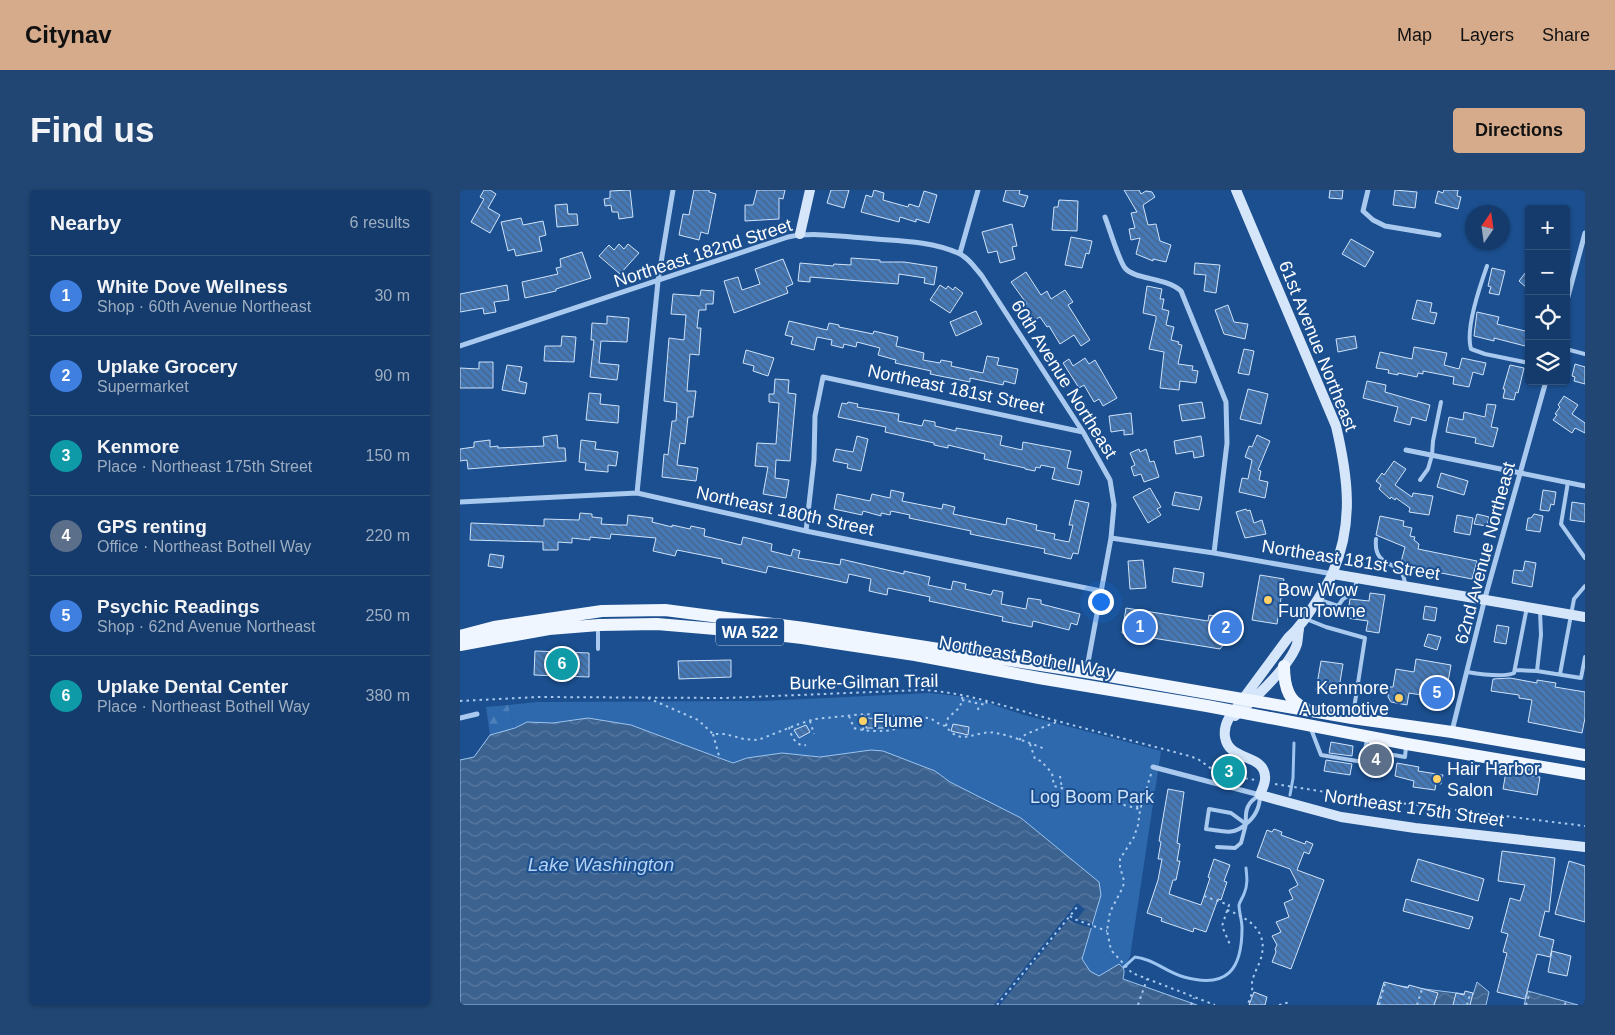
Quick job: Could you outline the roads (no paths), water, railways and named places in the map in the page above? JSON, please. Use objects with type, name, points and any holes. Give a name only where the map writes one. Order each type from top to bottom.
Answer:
[{"type":"main road","points":[[800,234],[810,190]]},
{"type":"main road","name":"61st Avenue Northeast","points":[[1236,190],[1336,426],[1343,459],[1348,512],[1343,545],[1333,574],[1306,619],[1299,629],[1288,638],[1247,700]]},
{"type":"main road","name":"Northeast 181st Street","points":[[1333,574],[1485,598],[1585,617]]},
{"type":"main road","name":"Northeast Bothell Way","points":[[460,636],[494,627],[602,611],[665,610],[804,628],[1086,672],[1321,713],[1452,732],[1585,755]]},
{"type":"main road","name":"Northeast Bothell Way","points":[[460,645],[550,629],[598,625],[657,624],[802,638],[914,655],[1309,724],[1407,744],[1585,774]]},
{"type":"main road","name":"61st Avenue Northeast","points":[[1260,795],[1265,778],[1263,769],[1257,762],[1232,752],[1226,741],[1225,728],[1247,700],[1284,666],[1297,645],[1299,629]]},
{"type":"main road","points":[[1284,666],[1285,682],[1291,698],[1298,705],[1321,713]]},
{"type":"main road","name":"Northeast 175th Street","points":[[1260,795],[1341,818],[1585,847]]},
{"type":"street","points":[[637,493],[658,281],[672,190]]},
{"type":"street","points":[[960,253],[978,190]]},
{"type":"street","points":[[1368,190],[1363,211],[1373,220],[1385,226],[1439,234]]},
{"type":"street","points":[[1105,217],[1124,267],[1132,274],[1174,284],[1181,291],[1226,402],[1227,442],[1214,553]]},
{"type":"street","points":[[1568,295],[1585,233]]},
{"type":"street","name":"Northeast 182nd Street","points":[[460,346],[800,234],[916,242],[940,246],[960,253]]},
{"type":"street","name":"60th Avenue Northeast","points":[[960,253],[982,276],[1083,432],[1110,480],[1114,505],[1111,538],[1084,685]]},
{"type":"street","name":"Northeast 181st Street","points":[[806,531],[814,460],[815,416],[823,377],[1083,432]]},
{"type":"street","name":"62nd Avenue Northeast","points":[[1452,732],[1485,598],[1545,385]]},
{"type":"street","points":[[1406,450],[1585,486]]},
{"type":"street","name":"Northeast 180th Street","points":[[460,502],[637,493],[806,531],[1100,591]]},
{"type":"street","name":"Northeast 181st Street","points":[[1111,538],[1214,553],[1333,574]]},
{"type":"street","points":[[460,718],[477,714]]},
{"type":"street","name":"Northeast 175th Street","points":[[1153,767],[1260,795]]},
{"type":"lane","points":[[1487,266],[1475,306],[1469,340],[1472,349],[1484,354],[1525,362]]},
{"type":"lane","points":[[1570,350],[1585,354]]},
{"type":"lane","points":[[1420,480],[1428,469],[1432,456],[1441,402]]},
{"type":"lane","points":[[1568,482],[1561,524],[1585,558]]},
{"type":"lane","points":[[1376,539],[1376,553],[1385,562],[1401,571],[1405,576],[1405,586]]},
{"type":"lane","points":[[1318,599],[1338,606],[1342,599],[1354,592],[1358,578]]},
{"type":"lane","points":[[1560,674],[1574,599],[1585,586]]},
{"type":"lane","points":[[1467,672],[1510,675],[1514,673],[1527,606]]},
{"type":"lane","points":[[1537,670],[1541,635],[1539,617],[1541,608]]},
{"type":"lane","points":[[1306,619],[1365,638],[1352,718]]},
{"type":"lane","points":[[598,625],[598,650]]},
{"type":"lane","points":[[1516,670],[1530,672],[1537,670],[1581,678],[1585,657]]},
{"type":"lane","points":[[1309,724],[1320,755],[1363,762],[1368,736]]},
{"type":"lane","points":[[1365,750],[1405,757],[1407,744]]},
{"type":"lane","points":[[1217,847],[1235,848],[1241,843],[1248,806],[1252,800],[1260,795]]},
{"type":"lane","points":[[1246,824],[1230,813],[1209,809],[1206,829],[1228,832],[1238,831],[1252,819],[1260,802],[1260,795]]},
{"type":"water","name":"Lake Washington","points":[[588,718],[631,725],[733,763],[747,758],[782,753],[820,757],[871,750],[883,751],[935,771],[950,782],[1021,818],[1099,882],[1101,895],[1082,959],[1090,971],[1099,976],[1119,964],[1124,969],[1123,979],[1197,1005],[460,1005],[460,760],[474,757],[490,735],[515,728],[527,722],[553,723]]},
{"type":"water","points":[[1477,982],[1489,992],[1486,1005],[1379,1005],[1384,984],[1473,995]]},
{"type":"water","points":[[1528,991],[1578,1005],[1524,1005]]},
{"type":"waterway","points":[[1290,795],[1293,778],[1294,743]]},
{"type":"waterway","points":[[1124,967],[1135,957],[1148,960],[1178,975],[1199,980],[1222,978],[1230,972],[1239,955],[1242,925],[1239,905],[1246,887],[1246,868]]},
{"type":"place","name":"Bow Wow Fun Towne","points":[[1268,600]]},
{"type":"place","name":"White Dove Wellness","points":[[1140,627]]},
{"type":"place","name":"Uplake Grocery","points":[[1226,628]]},
{"type":"place","name":"Uplake Dental Center","points":[[562,664]]},
{"type":"place","name":"Psychic Readings","points":[[1437,693]]},
{"type":"place","name":"Kenmore Automotive","points":[[1399,698]]},
{"type":"place","name":"Flume","points":[[863,721]]},
{"type":"place","name":"GPS renting","points":[[1376,760]]},
{"type":"place","name":"Kenmore","points":[[1229,772]]},
{"type":"place","name":"Hair Harbor Salon","points":[[1437,779]]},
{"type":"park label","name":"Log Boom Park","points":[[1092,797]]}]
